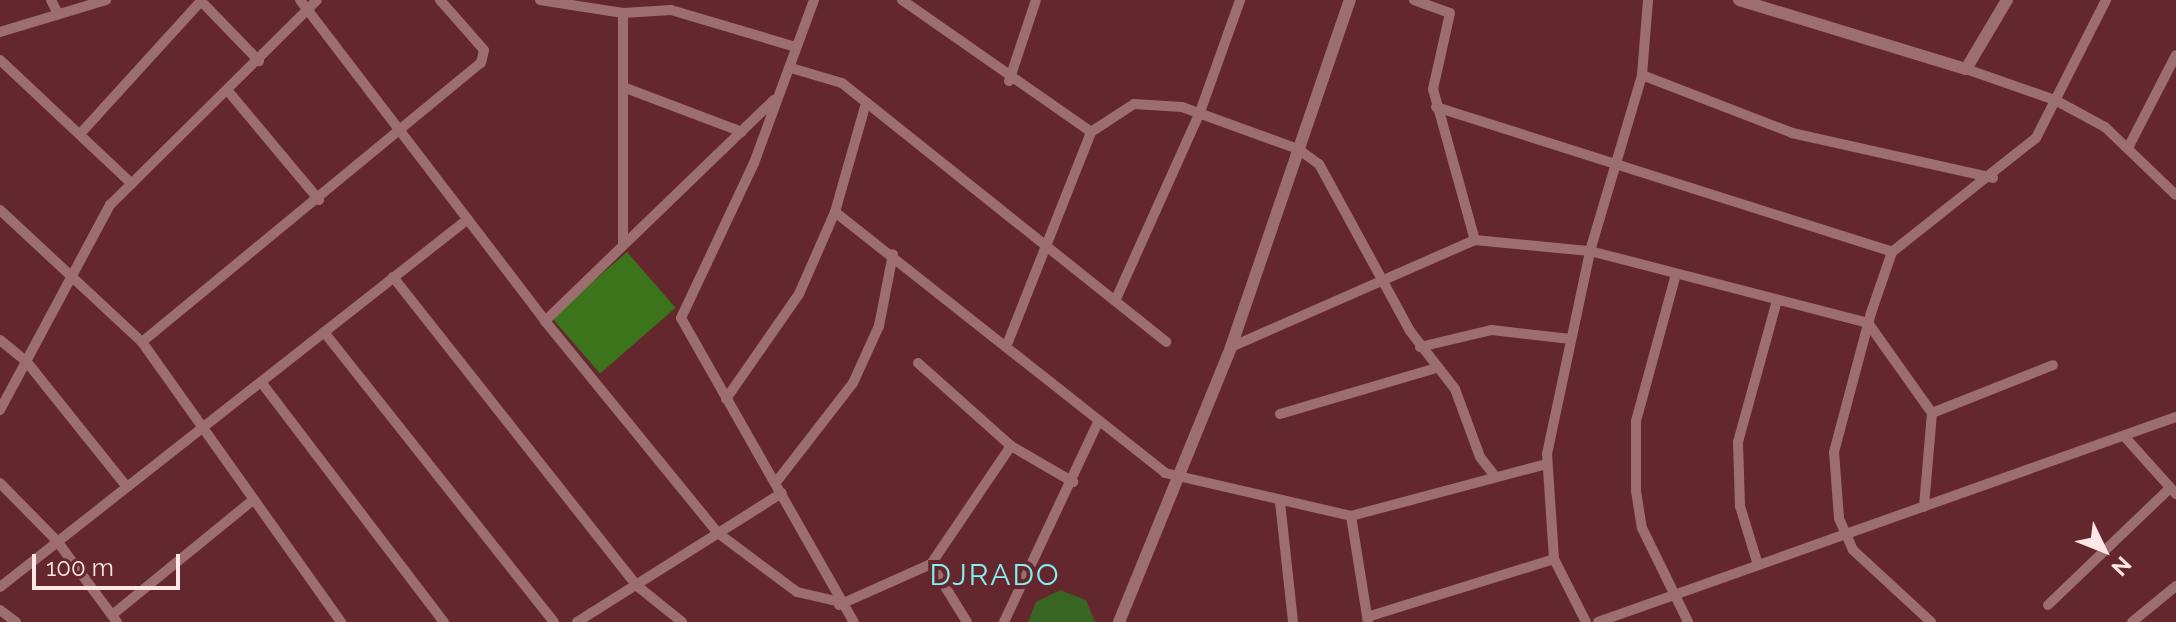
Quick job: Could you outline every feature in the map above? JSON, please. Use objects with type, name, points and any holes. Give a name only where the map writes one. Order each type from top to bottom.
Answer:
[{"type":"street","points":[[51,0],[58,14]]},
{"type":"street","points":[[0,32],[106,0]]},
{"type":"street","points":[[80,134],[200,0],[259,61]]},
{"type":"street","points":[[300,0],[404,131],[545,321],[718,533],[797,592],[838,603],[931,564],[1011,446]]},
{"type":"street","points":[[0,410],[110,205],[309,13],[317,0]]},
{"type":"street","points":[[142,342],[404,131],[484,57],[440,0]]},
{"type":"street","points":[[540,0],[623,13],[671,10],[796,47]]},
{"type":"street","points":[[814,0],[791,68],[681,318],[777,481],[838,603],[854,622]]},
{"type":"street","points":[[902,0],[1009,81],[1091,132]]},
{"type":"street","points":[[1009,81],[1036,0]]},
{"type":"street","points":[[1116,299],[1200,112],[1240,0]]},
{"type":"street","points":[[1119,622],[1231,347],[1350,0]]},
{"type":"street","points":[[1414,0],[1450,13],[1434,74],[1436,107],[1475,240]]},
{"type":"street","points":[[1586,622],[1554,559],[1546,464],[1590,251],[1612,166],[1642,75],[1648,0]]},
{"type":"street","points":[[1739,0],[1966,69],[2055,100],[2129,146],[2176,195]]},
{"type":"street","points":[[1966,69],[2007,0]]},
{"type":"street","points":[[1931,622],[1843,535],[1834,452],[1868,323],[1892,252],[1993,178],[2036,138],[2106,0]]},
{"type":"street","points":[[623,13],[623,244]]},
{"type":"street","points":[[2129,146],[2176,55]]},
{"type":"street","points":[[0,60],[132,184]]},
{"type":"street","points":[[791,68],[842,83],[865,107],[1042,248],[1116,299],[1166,342]]},
{"type":"street","points":[[1642,75],[1792,133],[1993,178]]},
{"type":"street","points":[[623,87],[742,132]]},
{"type":"street","points":[[228,91],[319,200]]},
{"type":"street","points":[[545,321],[776,99]]},
{"type":"street","points":[[1008,342],[1042,248],[1091,132],[1142,102],[1200,112],[1298,149],[1324,171],[1420,347],[1460,400],[1480,457],[1494,475]]},
{"type":"street","points":[[726,399],[784,321],[835,212],[865,107]]},
{"type":"street","points":[[1436,107],[1612,166],[1892,252]]},
{"type":"street","points":[[0,210],[142,342],[341,622]]},
{"type":"street","points":[[835,212],[1008,342],[1098,422],[1157,469],[1280,502],[1351,516],[1494,475],[1546,464]]},
{"type":"street","points":[[0,587],[468,219]]},
{"type":"street","points":[[1231,347],[1475,240],[1590,251],[1868,323],[1932,413],[1924,507]]},
{"type":"street","points":[[777,481],[853,383],[892,276],[893,254]]},
{"type":"street","points":[[892,276],[908,266]]},
{"type":"street","points":[[1676,274],[1636,421],[1638,512],[1688,622]]},
{"type":"street","points":[[393,277],[636,585],[682,622]]},
{"type":"street","points":[[1758,565],[1740,506],[1738,442],[1777,300]]},
{"type":"street","points":[[994,331],[1012,326]]},
{"type":"street","points":[[1420,347],[1492,330],[1570,339]]},
{"type":"street","points":[[324,332],[554,622]]},
{"type":"street","points":[[0,340],[26,361],[127,487]]},
{"type":"street","points":[[918,363],[1011,446],[1073,482]]},
{"type":"street","points":[[1932,413],[2053,365]]},
{"type":"street","points":[[1280,414],[1436,368]]},
{"type":"street","points":[[261,382],[444,622]]},
{"type":"street","points":[[1598,622],[2176,417]]},
{"type":"street","points":[[1004,622],[1073,482],[1098,422]]},
{"type":"street","points":[[2048,605],[2173,491],[2124,436]]},
{"type":"street","points":[[1473,483],[1480,457]]},
{"type":"street","points":[[0,483],[57,541],[114,618],[254,499]]},
{"type":"street","points":[[577,622],[782,493]]},
{"type":"street","points":[[1280,502],[1293,622]]},
{"type":"street","points":[[1351,516],[1368,620],[1554,559]]},
{"type":"street","points":[[931,564],[967,622]]},
{"type":"street","points":[[2132,622],[2176,586]]},
{"type":"street","points":[[0,610],[16,622]]},
{"type":"green space","points":[[627,252],[676,308],[600,373],[552,318]]},
{"type":"green space","points":[[1060,590],[1086,600],[1095,622],[1028,622],[1036,602]]},
{"type":"district","name":"DJRADO","points":[[995,575]]}]
